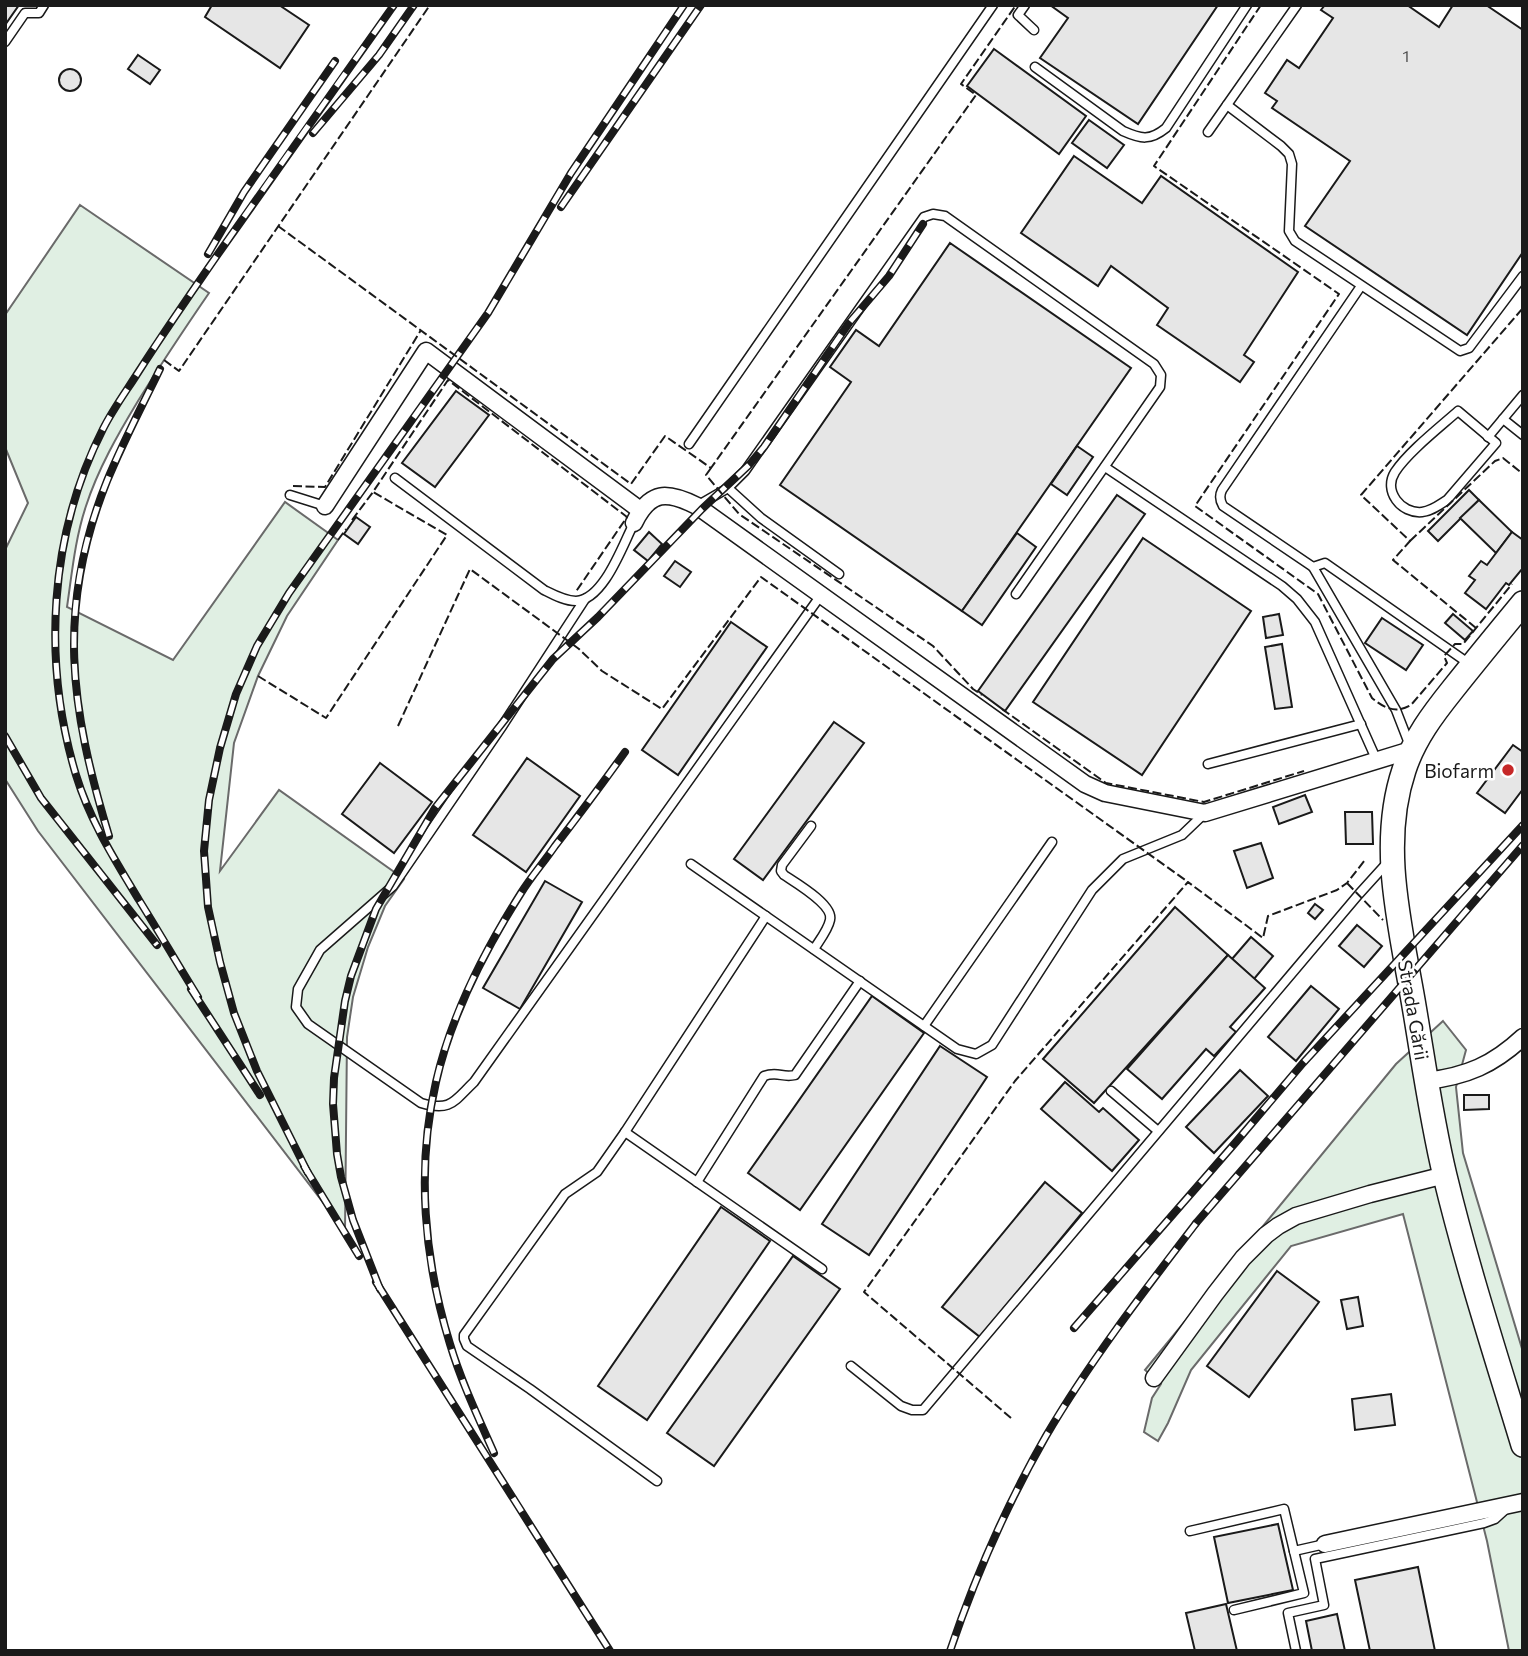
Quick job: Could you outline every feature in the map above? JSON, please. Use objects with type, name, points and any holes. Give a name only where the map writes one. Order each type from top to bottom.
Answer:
[{"type":"main road","name":"Strada Gării","points":[[1523,603],[1436,712],[1411,750],[1397,798],[1392,857],[1396,900],[1426,1081],[1445,1175],[1476,1290],[1523,1445]]},
{"type":"street","points":[[325,506],[426,351],[637,516],[651,500],[667,495],[697,506],[1085,784],[1105,793],[1205,813],[1411,750]]},
{"type":"street","points":[[1426,1081],[1482,1067],[1523,1037]]},
{"type":"street","points":[[1154,1378],[1243,1258],[1278,1226],[1296,1216],[1445,1175]]},
{"type":"street","points":[[1325,1544],[1517,1504]]},
{"type":"lane","points":[[5,42],[25,13],[39,13],[44,5]]},
{"type":"lane","points":[[688,444],[993,5]]},
{"type":"lane","points":[[1025,5],[1018,15],[1034,30]]},
{"type":"lane","points":[[1035,67],[1123,131],[1135,137],[1156,136],[1166,128],[1247,5]]},
{"type":"lane","points":[[1208,132],[1297,5]]},
{"type":"lane","points":[[1227,105],[1289,154],[1292,164],[1289,231],[1295,241],[1460,351],[1469,348],[1523,276]]},
{"type":"lane","points":[[697,506],[728,488],[745,471],[924,217],[933,214],[944,216],[1154,364],[1161,374],[1160,387],[1016,594]]},
{"type":"lane","points":[[1361,286],[1220,495],[1223,506],[1314,567],[1396,710],[1411,750]]},
{"type":"lane","points":[[1489,437],[1523,395]]},
{"type":"lane","points":[[1458,411],[1489,437],[1496,443],[1447,500],[1422,512],[1413,511],[1395,500],[1390,485],[1395,472],[1405,459],[1458,411]]},
{"type":"lane","points":[[1503,419],[1523,435]]},
{"type":"lane","points":[[1105,467],[1282,586],[1297,599],[1323,637],[1377,761]]},
{"type":"lane","points":[[395,478],[544,590],[567,600],[585,599]]},
{"type":"lane","points":[[728,488],[761,518],[839,574]]},
{"type":"lane","points":[[290,495],[325,506]]},
{"type":"lane","points":[[637,516],[598,589],[585,599],[501,729],[393,886],[320,950],[298,989],[296,1007],[308,1024],[421,1103],[435,1108],[449,1106],[474,1082],[821,595]]},
{"type":"lane","points":[[1314,567],[1325,562],[1472,665]]},
{"type":"lane","points":[[1208,764],[1361,724]]},
{"type":"lane","points":[[691,864],[957,1049],[976,1054],[992,1045],[1092,890],[1123,859],[1182,835],[1205,813]]},
{"type":"lane","points":[[811,826],[782,865],[781,871],[825,905],[830,912],[830,920],[814,949]]},
{"type":"lane","points":[[924,1026],[1052,842]]},
{"type":"lane","points":[[851,1366],[901,1406],[923,1410],[1392,857]]},
{"type":"lane","points":[[657,1481],[467,1346],[464,1335],[565,1194],[597,1172],[766,916]]},
{"type":"lane","points":[[696,1182],[764,1076],[772,1073],[788,1077],[795,1075],[860,981]]},
{"type":"lane","points":[[1111,1091],[1158,1131]]},
{"type":"lane","points":[[625,1132],[822,1269]]},
{"type":"lane","points":[[1296,1651],[1288,1613],[1324,1605],[1315,1559],[1485,1523],[1517,1504]]},
{"type":"lane","points":[[1190,1531],[1284,1509],[1304,1593],[1234,1610]]},
{"type":"lane","points":[[1294,1551],[1325,1544]]},
{"type":"green space","points":[[80,205],[209,293],[138,401],[96,479],[79,531],[67,607],[173,660],[285,502],[338,540],[287,616],[258,676],[234,743],[220,871],[279,790],[404,879],[385,906],[368,947],[353,997],[347,1037],[345,1231],[38,831],[5,779],[5,550],[28,503],[5,447],[5,315]]},
{"type":"green space","points":[[1443,1021],[1466,1050],[1456,1087],[1463,1153],[1523,1352],[1523,1651],[1509,1651],[1487,1541],[1403,1214],[1291,1246],[1191,1370],[1158,1441],[1144,1432],[1152,1398],[1161,1384],[1145,1370],[1396,1064]]},
{"type":"building","points":[[5,5],[19,5],[5,25]]},
{"type":"building","points":[[212,5],[279,5],[309,25],[280,68],[205,17]]},
{"type":"building","points":[[1050,5],[1218,5],[1138,124],[1040,58],[1068,18]]},
{"type":"building","points":[[1325,5],[1407,5],[1439,27],[1453,5],[1486,5],[1523,30],[1523,252],[1467,335],[1305,226],[1350,161],[1272,108],[1277,101],[1265,93],[1287,60],[1299,68],[1333,18],[1321,10]]},
{"type":"building","points":[[994,49],[1086,116],[1059,154],[967,86]]},
{"type":"building","points":[[138,55],[160,70],[150,84],[128,69]]},
{"type":"building","points":[[70,69],[78,72],[81,80],[78,88],[70,91],[62,88],[59,80],[62,72]]},
{"type":"building","points":[[1089,120],[1124,145],[1107,168],[1072,143]]},
{"type":"building","points":[[1074,156],[1142,203],[1161,176],[1298,272],[1244,355],[1254,362],[1240,382],[1157,325],[1168,308],[1111,266],[1098,286],[1021,233]]},
{"type":"building","points":[[950,243],[1131,368],[962,611],[780,485],[851,382],[830,367],[856,330],[879,346]]},
{"type":"building","points":[[456,391],[489,415],[435,487],[402,463]]},
{"type":"building","points":[[1077,446],[1093,457],[1067,495],[1051,484]]},
{"type":"building","points":[[1469,490],[1479,500],[1438,541],[1428,531]]},
{"type":"building","points":[[1117,495],[1145,514],[1005,711],[978,691]]},
{"type":"building","points":[[1479,500],[1512,532],[1496,553],[1460,518]]},
{"type":"building","points":[[356,517],[370,527],[358,544],[344,534]]},
{"type":"building","points":[[649,532],[662,544],[648,561],[634,550]]},
{"type":"building","points":[[1512,532],[1523,540],[1523,568],[1509,585],[1506,583],[1486,609],[1465,593],[1475,580],[1469,576],[1481,561],[1487,565]]},
{"type":"building","points":[[1017,533],[1036,547],[982,625],[962,611]]},
{"type":"building","points":[[1143,538],[1251,611],[1142,775],[1033,702]]},
{"type":"building","points":[[675,561],[691,572],[680,587],[664,576]]},
{"type":"building","points":[[1279,614],[1283,635],[1266,638],[1263,617]]},
{"type":"building","points":[[1453,614],[1473,631],[1465,640],[1445,623]]},
{"type":"building","points":[[1382,618],[1423,645],[1406,670],[1365,643]]},
{"type":"building","points":[[731,622],[767,647],[678,775],[642,750]]},
{"type":"building","points":[[1282,644],[1292,707],[1275,709],[1265,647]]},
{"type":"building","points":[[834,722],[864,743],[763,880],[734,859]]},
{"type":"building","name":"Biofarm","points":[[1513,745],[1523,752],[1523,789],[1505,813],[1477,793]]},
{"type":"building","points":[[527,758],[580,796],[526,872],[473,835]]},
{"type":"building","points":[[380,763],[432,802],[394,853],[342,814]]},
{"type":"building","points":[[1305,795],[1312,812],[1279,824],[1273,807]]},
{"type":"building","points":[[1345,812],[1372,812],[1373,844],[1346,844]]},
{"type":"building","points":[[1261,843],[1273,878],[1247,888],[1234,851]]},
{"type":"building","points":[[545,881],[582,902],[520,1009],[483,988]]},
{"type":"building","points":[[1315,904],[1323,910],[1315,919],[1308,913]]},
{"type":"building","points":[[1175,907],[1228,955],[1094,1103],[1043,1059]]},
{"type":"building","points":[[1357,925],[1382,946],[1364,967],[1339,946]]},
{"type":"building","points":[[1251,937],[1273,956],[1254,979],[1232,959]]},
{"type":"building","points":[[1228,955],[1265,988],[1230,1027],[1236,1032],[1214,1056],[1206,1049],[1162,1099],[1127,1069]]},
{"type":"building","points":[[1311,986],[1339,1009],[1296,1061],[1268,1037]]},
{"type":"building","points":[[872,996],[924,1033],[800,1210],[748,1173]]},
{"type":"building","points":[[940,1046],[987,1077],[869,1255],[822,1224]]},
{"type":"building","points":[[1240,1070],[1268,1096],[1214,1153],[1186,1127]]},
{"type":"building","points":[[1065,1082],[1099,1112],[1103,1108],[1139,1140],[1112,1171],[1041,1109]]},
{"type":"building","points":[[1464,1095],[1489,1095],[1489,1109],[1464,1110]]},
{"type":"building","points":[[1045,1182],[1082,1213],[980,1337],[942,1307]]},
{"type":"building","points":[[721,1207],[770,1241],[647,1420],[598,1386]]},
{"type":"building","points":[[793,1256],[840,1289],[714,1466],[667,1433]]},
{"type":"building","points":[[1277,1271],[1319,1302],[1249,1397],[1207,1366]]},
{"type":"building","points":[[1358,1297],[1363,1326],[1347,1329],[1341,1300]]},
{"type":"building","points":[[1391,1394],[1395,1425],[1355,1430],[1352,1399]]},
{"type":"building","points":[[1278,1524],[1293,1590],[1228,1603],[1214,1537]]},
{"type":"building","points":[[1418,1567],[1435,1651],[1370,1651],[1355,1580]]},
{"type":"building","points":[[1226,1604],[1237,1651],[1195,1651],[1186,1613]]},
{"type":"building","points":[[1337,1614],[1345,1651],[1312,1651],[1306,1621]]},
{"type":"railway","points":[[198,997],[104,840],[76,775],[65,732],[55,644],[56,599],[62,555],[71,512],[85,470],[111,414],[208,269],[394,5]]},
{"type":"railway","points":[[313,133],[379,55],[414,5]]},
{"type":"railway","points":[[308,1173],[257,1071],[234,1013],[208,907],[204,851],[209,800],[220,748],[236,694],[257,646],[289,593],[488,313],[571,173],[684,5]]},
{"type":"railway","points":[[561,207],[701,5]]},
{"type":"railway","points":[[208,254],[244,192],[335,61]]},
{"type":"railway","points":[[380,1289],[353,1220],[341,1177],[333,1104],[345,1001],[351,976],[376,909],[435,808],[553,659],[749,465],[849,323],[889,276],[923,224]]},
{"type":"railway","points":[[109,836],[85,744],[78,701],[74,658],[75,615],[80,572],[91,527],[113,467],[160,369]]},
{"type":"railway","points":[[5,736],[41,798],[157,945]]},
{"type":"railway","points":[[494,1453],[454,1358],[434,1280],[425,1181],[426,1147],[436,1082],[460,1008],[482,960],[525,887],[625,752]]},
{"type":"railway","points":[[1074,1328],[1303,1063],[1523,825]]},
{"type":"railway","points":[[950,1651],[981,1568],[1018,1488],[1063,1408],[1118,1327],[1197,1222],[1523,845]]},
{"type":"railway","points":[[191,989],[260,1095]]},
{"type":"railway","points":[[304,1166],[359,1256]]},
{"type":"railway","points":[[376,1282],[610,1651]]},
{"type":"fence","points":[[164,360],[179,371],[430,5]]},
{"type":"fence","points":[[278,226],[631,484],[665,436],[711,468],[976,95],[961,84],[1016,5]]},
{"type":"fence","points":[[1261,5],[1154,166],[1339,294],[1195,506],[1318,594],[1372,698],[1390,709],[1411,705],[1447,663],[1444,656],[1455,644],[1463,644],[1512,584]]},
{"type":"fence","points":[[1476,628],[1393,560],[1410,541],[1361,495],[1523,308]]},
{"type":"fence","points":[[293,486],[325,487],[421,330]]},
{"type":"fence","points":[[352,520],[448,380],[627,517],[575,593]]},
{"type":"fence","points":[[1410,541],[1495,461],[1503,458],[1523,474]]},
{"type":"fence","points":[[711,468],[706,475],[739,514],[933,646],[973,689],[982,695]]},
{"type":"fence","points":[[258,676],[326,718],[447,535],[373,492]]},
{"type":"fence","points":[[338,540],[346,529]]},
{"type":"fence","points":[[398,726],[470,569],[579,649],[602,671],[662,709],[761,577],[1188,882]]},
{"type":"fence","points":[[1002,709],[1106,783],[1204,802],[1304,771]]},
{"type":"fence","points":[[1011,1418],[864,1292],[1015,1081],[1188,882],[1263,938],[1268,916],[1337,890],[1347,883],[1365,860]]},
{"type":"fence","points":[[1347,883],[1383,920]]},
{"type":"place","name":"Biofarm","points":[[1508,770]]}]
